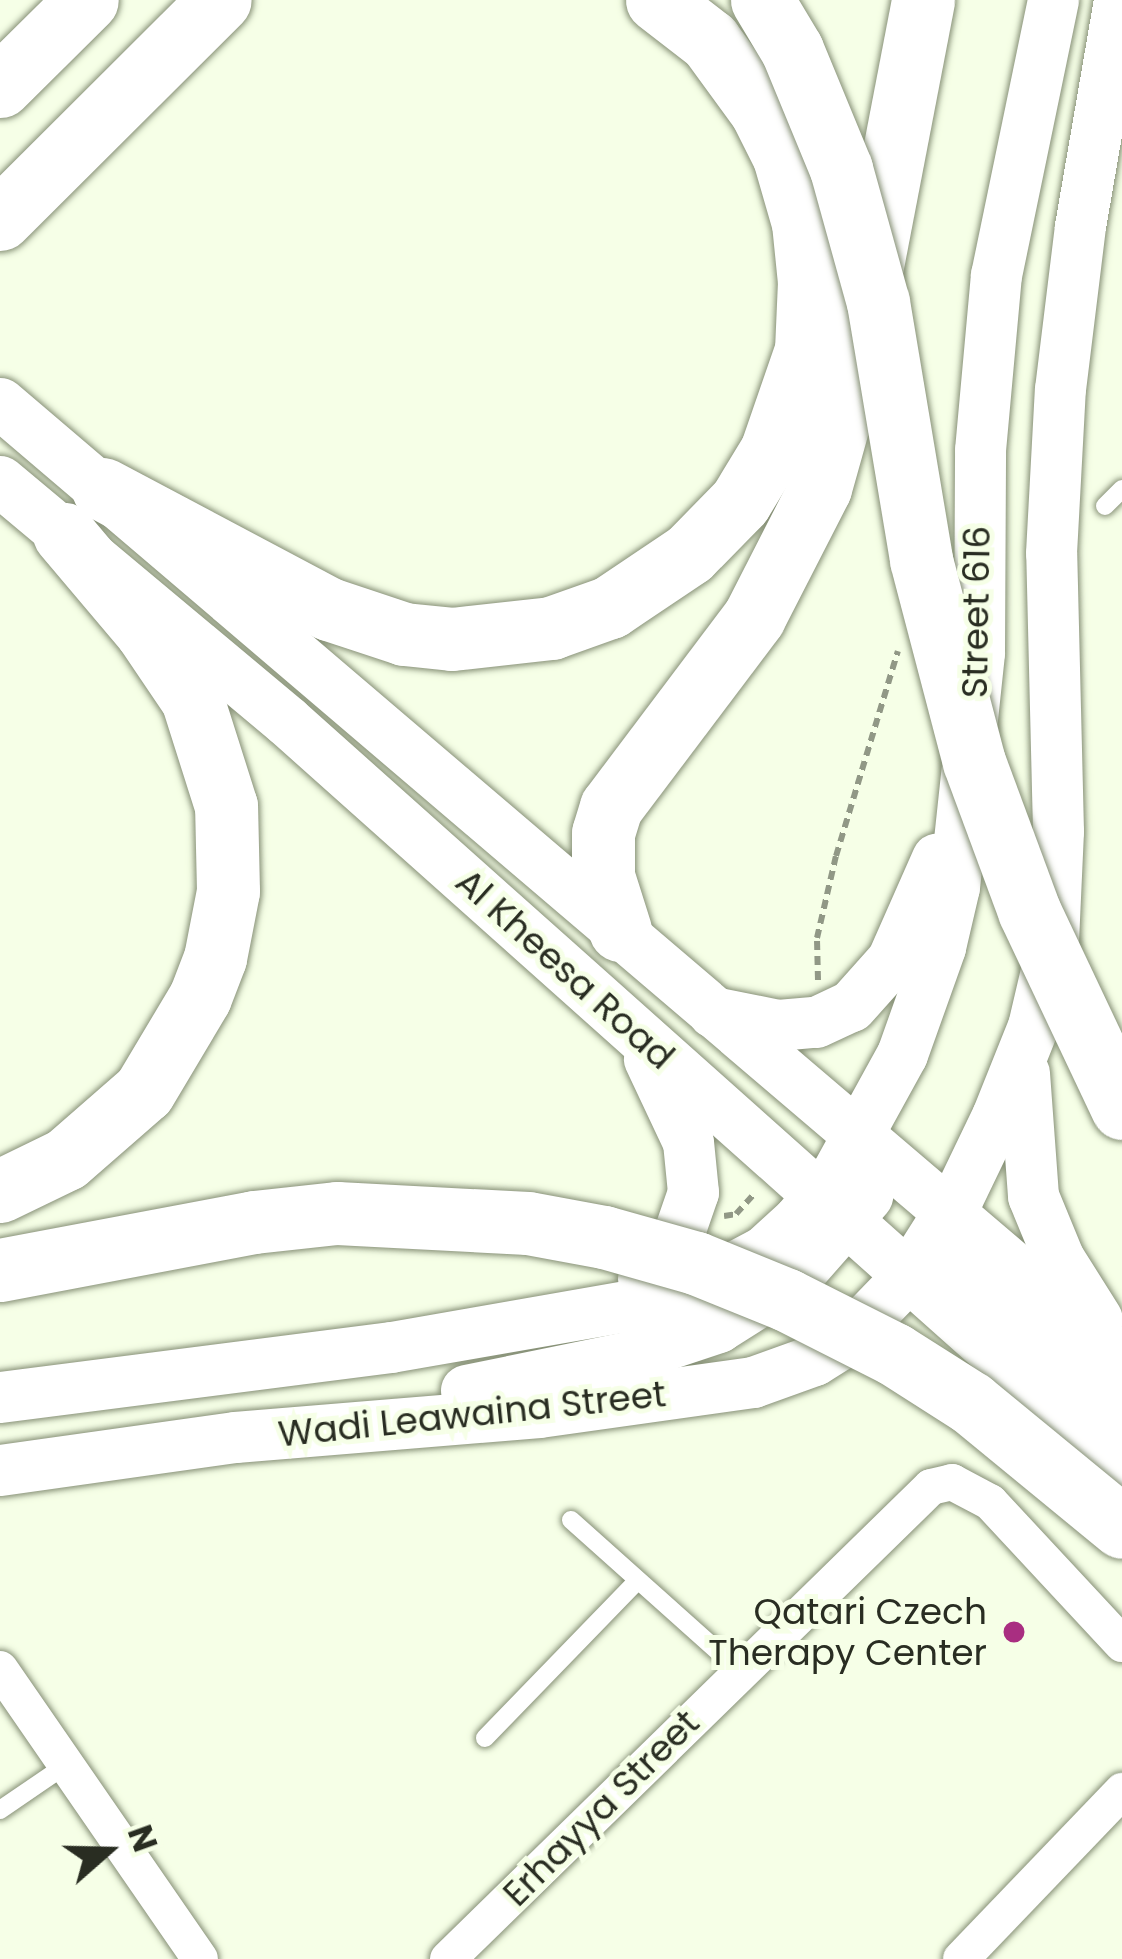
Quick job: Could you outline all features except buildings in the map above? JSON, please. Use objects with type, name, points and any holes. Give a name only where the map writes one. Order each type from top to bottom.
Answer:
[{"type":"highway","points":[[0,86],[87,0]]},
{"type":"highway","points":[[0,219],[220,0]]},
{"type":"highway","points":[[104,116],[268,0]]},
{"type":"highway","points":[[83,512],[329,609],[404,634],[452,639],[551,628],[610,607],[689,554],[740,502],[771,451],[806,350],[809,282],[803,224],[784,157],[761,111],[710,41],[657,0]]},
{"type":"highway","points":[[762,0],[792,50],[841,169],[878,302],[921,560],[974,761],[1029,911],[1122,1108]]},
{"type":"highway","points":[[620,930],[602,876],[603,833],[611,807],[754,617],[820,488],[850,385],[922,0]]},
{"type":"highway","points":[[0,1192],[66,1159],[122,1114],[154,1078],[200,997],[215,958],[228,891],[226,806],[192,699],[146,631],[83,512]]},
{"type":"highway","points":[[0,1270],[254,1222],[338,1213],[508,1221],[604,1237],[696,1263],[787,1300],[894,1354],[987,1415],[1122,1527]]},
{"type":"main road","name":"Street 616","points":[[853,1190],[940,947],[966,791],[980,652],[980,450],[996,275],[1053,0]]},
{"type":"main road","name":"Street 616","points":[[1024,1049],[1046,980],[1055,918],[1058,830],[1051,553],[1060,389],[1080,226],[1119,0]]},
{"type":"main road","name":"Al Kheesa Road","points":[[19,418],[83,512],[442,858],[627,1023],[853,1190]]},
{"type":"main road","points":[[235,1437],[631,1356],[688,1340],[769,1298],[853,1190],[970,960],[990,860],[1001,757],[1003,654],[996,552],[980,450]]},
{"type":"main road","name":"Al Kheesa Road","points":[[0,481],[83,512],[620,930],[713,1012],[853,1190]]},
{"type":"main road","points":[[713,1012],[762,1024],[803,1024],[862,998],[892,960],[966,791]]},
{"type":"main road","points":[[442,858],[547,920],[853,1190],[927,1247],[1122,1416]]},
{"type":"main road","points":[[584,1316],[652,1270],[675,1244],[693,1192],[688,1142],[663,1082],[627,1023]]},
{"type":"main road","points":[[1024,1049],[1034,1196],[1067,1273],[1122,1357]]},
{"type":"main road","name":"Wadi Leawaina Street","points":[[0,1470],[235,1437],[539,1412],[736,1385],[814,1360],[860,1330],[927,1247],[1024,1049]]},
{"type":"main road","name":"Wadi Leawaina Street","points":[[0,1397],[584,1316],[650,1300],[728,1270],[853,1190]]},
{"type":"main road","points":[[927,1247],[1122,1357]]},
{"type":"main road","points":[[927,1247],[975,1340],[1122,1466]]},
{"type":"main road","points":[[860,1330],[909,1322],[975,1340]]},
{"type":"street","name":"Erhayya Street","points":[[448,1959],[911,1500],[931,1487],[952,1482],[990,1502],[1122,1644]]},
{"type":"street","points":[[0,1669],[200,1959]]},
{"type":"street","points":[[961,1959],[1122,1791]]},
{"type":"lane","points":[[1105,506],[1122,489]]},
{"type":"lane","points":[[571,1520],[740,1671]]},
{"type":"lane","points":[[485,1738],[637,1582]]},
{"type":"lane","points":[[0,1810],[66,1765]]},
{"type":"path","points":[[688,1210],[708,1220],[853,1190]]},
{"type":"place","name":"Qatari Czech Therapy Center","points":[[1014,1632]]}]
